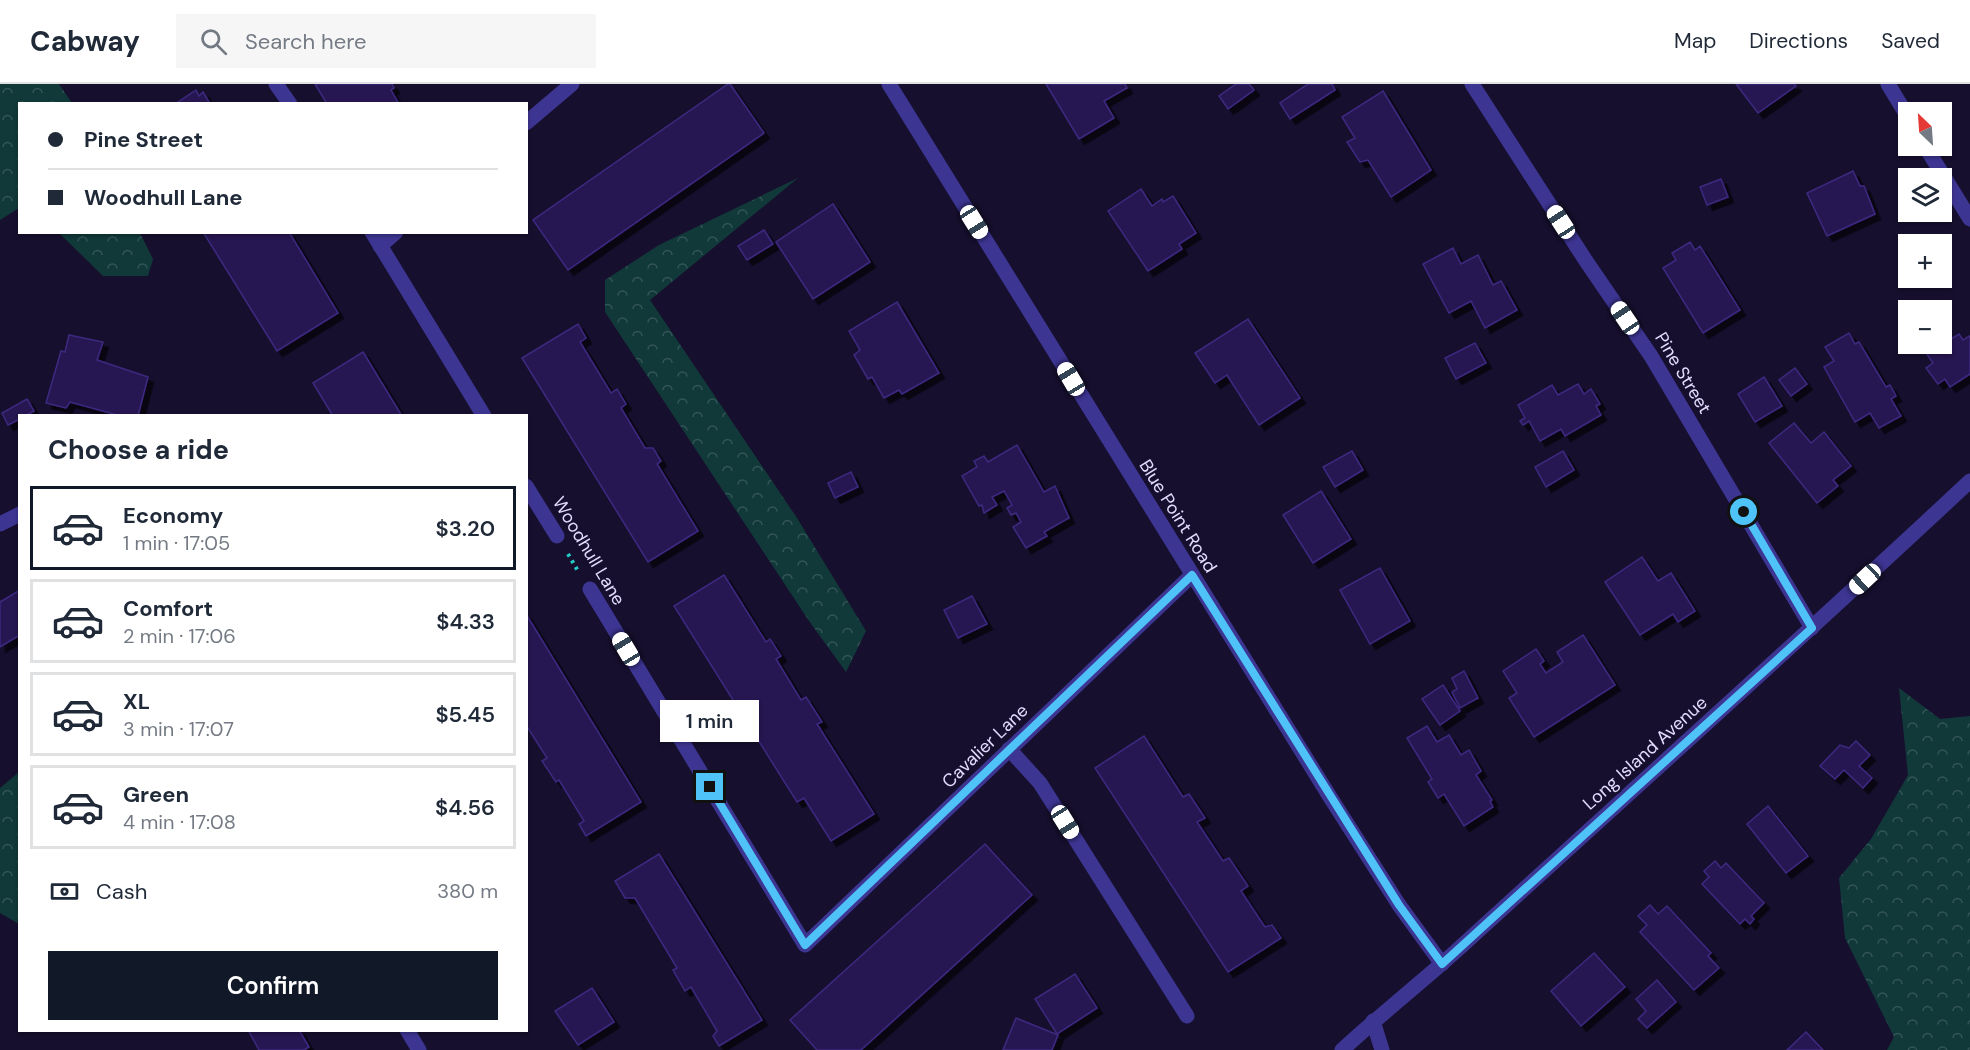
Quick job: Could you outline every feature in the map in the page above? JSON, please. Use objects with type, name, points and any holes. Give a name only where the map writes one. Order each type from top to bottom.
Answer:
[{"type":"street","points":[[276,84],[289,102]]},
{"type":"street","points":[[528,121],[572,84]]},
{"type":"street","name":"Blue Point Road","points":[[889,84],[1399,905],[1442,964]]},
{"type":"street","name":"Pine Street","points":[[1472,84],[1586,261],[1651,356],[1812,628]]},
{"type":"street","points":[[1888,84],[1899,102]]},
{"type":"street","points":[[1931,156],[1970,219]]},
{"type":"street","points":[[390,234],[376,239],[483,414]]},
{"type":"street","name":"Long Island Avenue","points":[[1342,1050],[1442,964],[1812,628],[1970,481]]},
{"type":"street","name":"Woodhull Lane","points":[[528,489],[556,536]]},
{"type":"street","points":[[0,524],[18,515]]},
{"type":"street","name":"Cavalier Lane","points":[[805,945],[1192,575]]},
{"type":"street","name":"Woodhull Lane","points":[[590,590],[805,945]]},
{"type":"street","points":[[1010,749],[1040,783],[1187,1016]]},
{"type":"street","points":[[1373,1021],[1382,1050]]},
{"type":"street","points":[[408,1032],[419,1050]]},
{"type":"path","name":"Woodhull Lane","points":[[556,536],[590,590]]},
{"type":"green space","points":[[0,84],[59,84],[71,102],[18,102],[18,209],[0,220]]},
{"type":"green space","points":[[798,178],[650,300],[797,518],[866,631],[846,672],[809,621],[605,312],[605,280],[659,245]]},
{"type":"green space","points":[[60,234],[140,234],[153,259],[148,276],[103,276]]},
{"type":"green space","points":[[1899,688],[1940,719],[1970,716],[1970,1050],[1887,1050],[1894,1037],[1845,938],[1839,878],[1871,839],[1908,775]]},
{"type":"green space","points":[[18,773],[18,923],[0,913],[0,788]]},
{"type":"building","points":[[315,84],[392,84],[394,88],[391,90],[398,102],[326,102]]},
{"type":"building","points":[[728,84],[764,133],[568,270],[533,220]]},
{"type":"building","points":[[1046,84],[1125,84],[1127,88],[1104,101],[1114,118],[1079,139]]},
{"type":"building","points":[[1236,84],[1249,84],[1254,90],[1228,109],[1219,96]]},
{"type":"building","points":[[1308,84],[1332,84],[1335,90],[1290,119],[1280,103]]},
{"type":"building","points":[[1736,84],[1794,84],[1796,86],[1758,113]]},
{"type":"building","points":[[196,90],[199,96],[203,92],[209,102],[178,102]]},
{"type":"building","points":[[1383,91],[1431,170],[1391,197],[1368,160],[1360,162],[1347,142],[1355,138],[1342,117]]},
{"type":"building","points":[[1853,171],[1860,186],[1864,186],[1875,214],[1827,236],[1807,193]]},
{"type":"building","points":[[1721,179],[1728,197],[1707,205],[1700,187]]},
{"type":"building","points":[[1141,189],[1152,206],[1162,199],[1163,202],[1173,196],[1196,233],[1179,244],[1182,249],[1148,271],[1108,211]]},
{"type":"building","points":[[833,204],[870,262],[813,299],[776,242]]},
{"type":"building","points":[[764,230],[773,244],[747,260],[738,246]]},
{"type":"building","points":[[204,234],[290,234],[338,313],[277,351]]},
{"type":"building","points":[[1690,242],[1695,250],[1700,246],[1740,310],[1703,333],[1663,268],[1676,260],[1672,253]]},
{"type":"building","points":[[1453,248],[1461,264],[1478,255],[1493,285],[1501,281],[1517,310],[1485,328],[1471,301],[1449,313],[1423,264]]},
{"type":"building","points":[[897,302],[939,373],[902,394],[899,390],[884,398],[872,377],[868,379],[854,355],[860,350],[849,331]]},
{"type":"building","points":[[1248,319],[1300,398],[1259,425],[1227,375],[1215,383],[1195,353]]},
{"type":"building","points":[[578,324],[586,338],[580,342],[611,393],[617,389],[626,404],[621,408],[645,448],[653,448],[661,461],[657,464],[698,531],[648,562],[522,358]]},
{"type":"building","points":[[1849,333],[1855,344],[1859,342],[1886,387],[1890,385],[1896,396],[1891,399],[1901,416],[1879,428],[1870,413],[1855,422],[1824,367],[1834,361],[1825,347]]},
{"type":"building","points":[[1959,334],[1963,340],[1969,336],[1970,374],[1950,387],[1945,379],[1938,384],[1926,368],[1933,363],[1927,354],[1952,354],[1952,338]]},
{"type":"building","points":[[69,335],[103,342],[97,360],[148,377],[139,414],[114,414],[70,402],[66,408],[46,403],[61,351],[65,352]]},
{"type":"building","points":[[1475,343],[1486,363],[1456,379],[1445,358]]},
{"type":"building","points":[[363,352],[401,414],[332,414],[313,383]]},
{"type":"building","points":[[1795,368],[1807,384],[1791,396],[1779,380]]},
{"type":"building","points":[[1764,377],[1782,406],[1755,422],[1738,394]]},
{"type":"building","points":[[1578,384],[1584,394],[1591,389],[1600,404],[1596,406],[1601,415],[1565,436],[1561,429],[1540,441],[1529,421],[1523,425],[1520,421],[1525,418],[1518,405],[1552,385],[1558,395]]},
{"type":"building","points":[[27,399],[34,411],[29,414],[18,414],[18,420],[8,425],[2,413]]},
{"type":"building","points":[[1794,423],[1811,443],[1824,432],[1851,466],[1833,480],[1838,486],[1817,503],[1769,443]]},
{"type":"building","points":[[1017,445],[1044,492],[1055,486],[1069,518],[1044,532],[1047,536],[1026,548],[1013,527],[1021,522],[1016,513],[1011,515],[1007,508],[1012,505],[1004,491],[992,497],[997,505],[984,513],[982,505],[979,506],[962,476],[977,467],[974,461],[984,456],[988,462]]},
{"type":"building","points":[[1352,451],[1363,470],[1335,487],[1323,467]]},
{"type":"building","points":[[1563,451],[1574,470],[1546,487],[1535,467]]},
{"type":"building","points":[[851,472],[858,487],[835,498],[828,483]]},
{"type":"building","points":[[1321,491],[1351,539],[1313,563],[1283,515]]},
{"type":"building","points":[[1642,557],[1658,581],[1671,573],[1695,611],[1678,622],[1673,614],[1640,635],[1605,582]]},
{"type":"building","points":[[1380,568],[1410,621],[1370,644],[1340,590]]},
{"type":"building","points":[[724,575],[766,642],[770,639],[781,656],[776,659],[801,700],[806,697],[822,722],[817,724],[874,814],[831,841],[804,798],[797,802],[674,606]]},
{"type":"building","points":[[18,591],[18,636],[0,647],[0,602]]},
{"type":"building","points":[[972,596],[987,624],[958,638],[944,610]]},
{"type":"building","points":[[528,617],[641,802],[586,836],[579,824],[584,821],[559,780],[556,782],[542,761],[547,758],[528,728]]},
{"type":"building","points":[[1583,635],[1615,685],[1534,737],[1509,698],[1517,693],[1503,671],[1536,649],[1544,661],[1540,664],[1546,673],[1563,662],[1557,652]]},
{"type":"building","points":[[1464,671],[1478,698],[1460,708],[1452,692],[1457,689],[1452,678]]},
{"type":"building","points":[[1443,685],[1460,711],[1440,725],[1422,699]]},
{"type":"building","points":[[1427,726],[1437,742],[1449,735],[1461,755],[1469,750],[1481,771],[1476,775],[1492,800],[1490,801],[1493,807],[1464,826],[1444,794],[1438,798],[1428,782],[1432,779],[1407,738]]},
{"type":"building","points":[[1144,736],[1183,797],[1189,794],[1205,818],[1197,822],[1223,861],[1229,858],[1248,886],[1241,891],[1265,927],[1272,925],[1281,938],[1228,972],[1095,768]]},
{"type":"building","points":[[1856,741],[1870,755],[1859,766],[1872,778],[1863,788],[1844,770],[1835,779],[1820,766],[1840,745],[1849,748]]},
{"type":"building","points":[[1768,806],[1808,856],[1786,873],[1747,824]]},
{"type":"building","points":[[985,844],[1032,895],[861,1050],[817,1050],[790,1020]]},
{"type":"building","points":[[659,854],[762,1020],[719,1046],[713,1036],[717,1031],[691,987],[685,991],[673,970],[677,968],[635,898],[625,898],[615,881]]},
{"type":"building","points":[[1715,861],[1721,868],[1726,863],[1764,903],[1751,916],[1754,919],[1750,924],[1745,919],[1740,924],[1702,884],[1709,877],[1704,871]]},
{"type":"building","points":[[1650,905],[1658,914],[1667,906],[1711,953],[1708,956],[1719,968],[1694,990],[1640,932],[1647,925],[1638,916]]},
{"type":"building","points":[[1594,953],[1625,987],[1581,1026],[1551,991]]},
{"type":"building","points":[[1075,974],[1097,1008],[1057,1034],[1035,999]]},
{"type":"building","points":[[1657,980],[1676,1002],[1647,1028],[1638,1019],[1646,1011],[1636,999]]},
{"type":"building","points":[[592,988],[614,1022],[578,1045],[555,1011]]},
{"type":"building","points":[[1016,1018],[1058,1035],[1052,1050],[1003,1050]]},
{"type":"building","points":[[249,1032],[300,1032],[309,1047],[304,1050],[259,1050]]},
{"type":"building","points":[[1806,1032],[1823,1050],[1787,1050]]},
{"type":"route","points":[[710,787],[805,945],[1192,575],[1399,905],[1442,964],[1812,628],[1744,512]]}]
